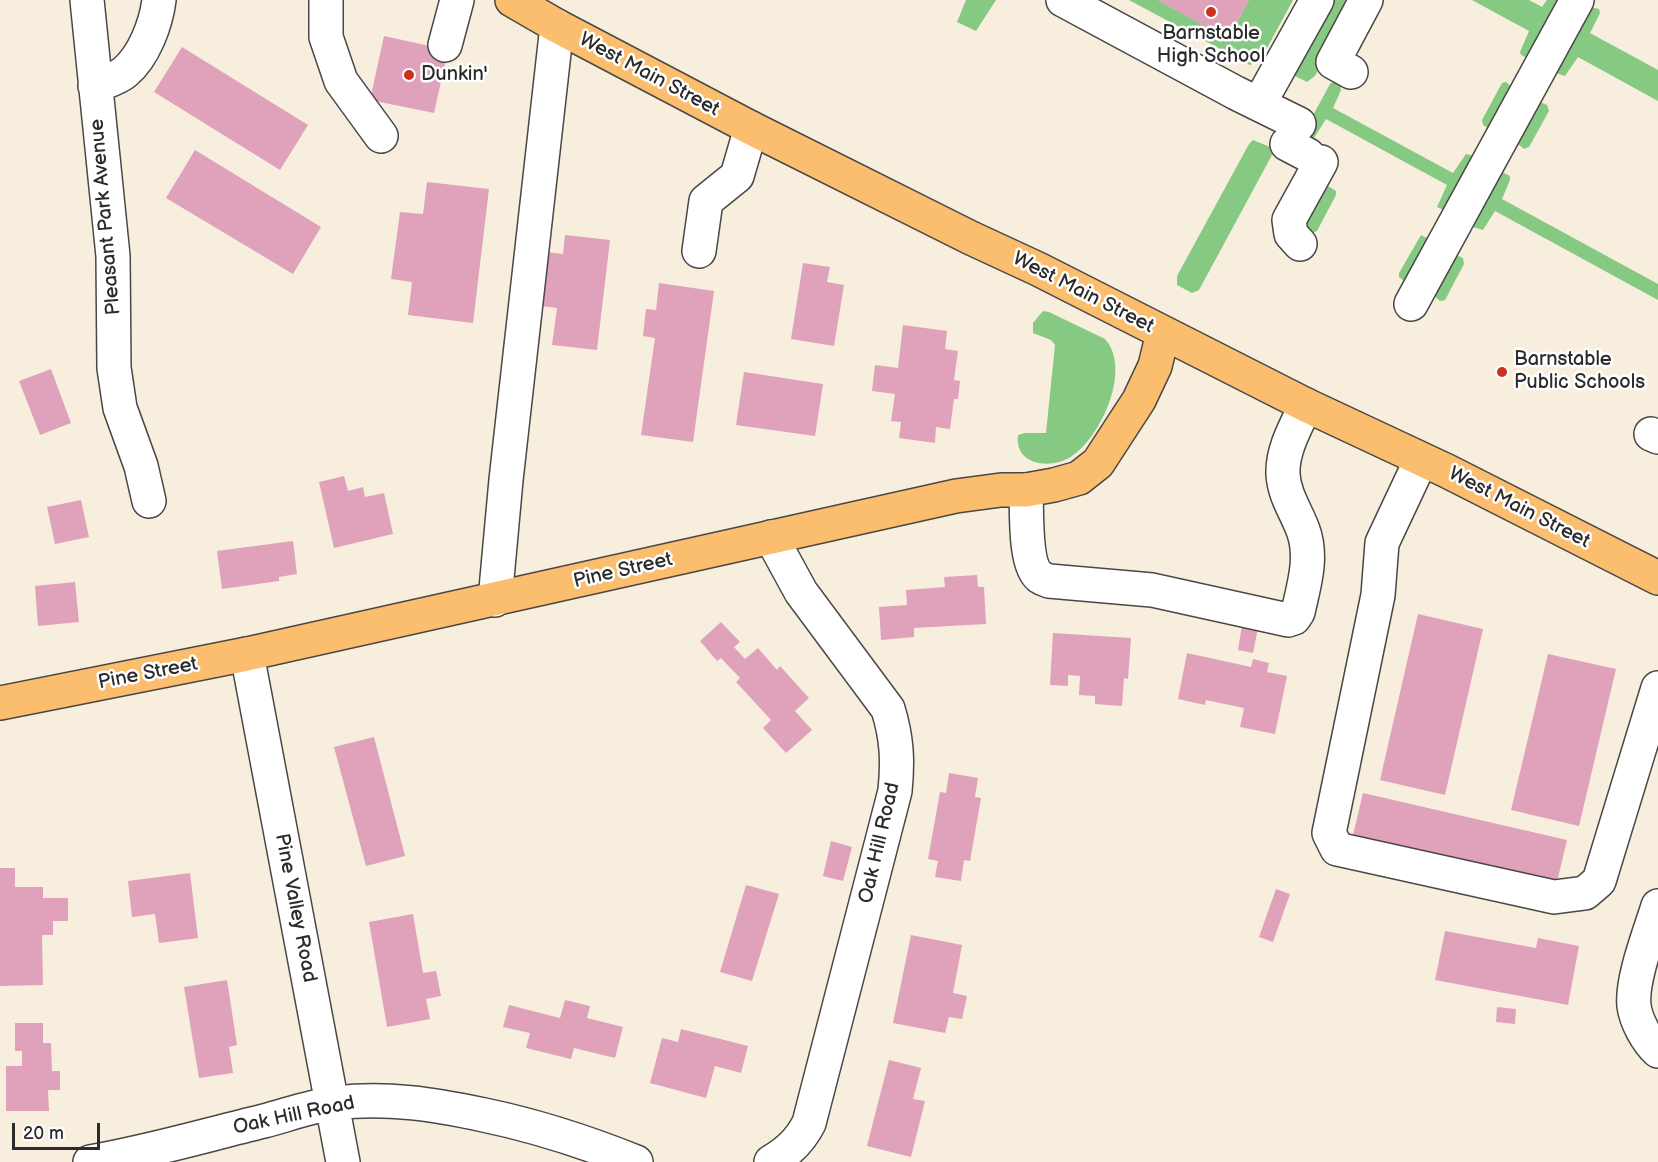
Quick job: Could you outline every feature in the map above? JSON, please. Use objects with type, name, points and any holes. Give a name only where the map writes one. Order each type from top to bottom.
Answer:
[{"type":"main road","name":"West Main Street","points":[[512,0],[751,128],[1658,578]]},
{"type":"main road","name":"Pine Street","points":[[0,703],[247,654],[956,496],[1001,490],[1026,490],[1079,478],[1098,463],[1139,400],[1155,366],[1163,333]]},
{"type":"street","name":"Pleasant Park Avenue","points":[[87,0],[113,256],[114,368],[120,408],[141,466],[149,501]]},
{"type":"street","points":[[95,86],[124,74],[140,56],[158,10],[159,0]]},
{"type":"street","points":[[326,0],[326,37],[341,81],[381,136]]},
{"type":"street","points":[[445,45],[457,0]]},
{"type":"street","points":[[1063,0],[1259,104],[1304,146],[1289,220],[1291,234],[1300,243]]},
{"type":"street","points":[[1259,104],[1317,0]]},
{"type":"street","points":[[1411,304],[1577,0]]},
{"type":"street","points":[[1342,67],[1381,1]]},
{"type":"street","points":[[495,600],[506,480],[557,26]]},
{"type":"street","points":[[699,251],[706,201],[737,176],[751,128]]},
{"type":"street","points":[[1026,490],[1030,554],[1033,567],[1040,578],[1049,581],[1152,590],[1288,620],[1294,618],[1298,612],[1307,571],[1308,554],[1304,532],[1285,488],[1283,473],[1287,447],[1306,405]]},
{"type":"street","points":[[1421,460],[1382,543],[1378,595],[1329,833],[1337,849],[1554,897],[1585,893],[1599,881],[1658,688]]},
{"type":"street","name":"Oak Hill Road","points":[[771,537],[801,592],[888,709],[895,732],[897,760],[894,791],[809,1123],[801,1138],[791,1149],[771,1162]]},
{"type":"street","name":"Pine Valley Road","points":[[247,654],[343,1162]]},
{"type":"street","points":[[1658,906],[1638,976],[1634,1005],[1640,1024],[1658,1051]]},
{"type":"street","name":"Oak Hill Road","points":[[90,1162],[126,1156],[332,1103],[369,1100],[398,1100],[443,1105],[557,1133],[636,1162]]},
{"type":"green space","points":[[966,0],[996,0],[976,31],[957,22]]},
{"type":"green space","points":[[1129,0],[1158,0],[1213,30],[1236,24],[1249,0],[1293,0],[1260,61],[1250,65]]},
{"type":"green space","points":[[1327,0],[1356,0],[1315,76],[1307,82],[1293,75]]},
{"type":"green space","points":[[1472,0],[1529,0],[1542,7],[1547,0],[1562,0],[1528,58],[1520,52],[1529,31]]},
{"type":"green space","points":[[1590,7],[1599,9],[1600,13],[1590,33],[1658,70],[1658,101],[1578,57],[1565,76],[1556,73]]},
{"type":"green space","points":[[1333,82],[1340,85],[1341,90],[1333,108],[1453,173],[1466,154],[1474,156],[1446,211],[1437,207],[1447,185],[1326,119],[1314,138],[1311,139],[1304,132]]},
{"type":"green space","points":[[1506,82],[1513,88],[1488,128],[1483,125],[1482,120],[1502,83]]},
{"type":"green space","points":[[1540,102],[1547,105],[1549,111],[1529,147],[1524,149],[1518,144],[1518,140]]},
{"type":"green space","points":[[1253,140],[1270,147],[1272,155],[1199,290],[1192,293],[1177,285],[1177,276]]},
{"type":"green space","points":[[1499,173],[1510,176],[1510,180],[1502,199],[1658,284],[1658,300],[1495,211],[1483,230],[1473,227]]},
{"type":"green space","points":[[1328,186],[1336,191],[1336,195],[1317,231],[1312,233],[1305,226]]},
{"type":"green space","points":[[1421,235],[1430,240],[1405,282],[1399,277],[1399,273]]},
{"type":"green space","points":[[1456,255],[1463,258],[1464,264],[1445,300],[1440,301],[1433,295]]},
{"type":"green space","points":[[1043,311],[1105,339],[1113,352],[1115,367],[1110,402],[1093,434],[1072,456],[1055,463],[1045,464],[1028,459],[1018,445],[1018,435],[1046,433],[1055,345],[1051,340],[1033,333],[1033,323]]},
{"type":"building","name":"Barnstable High School","points":[[1158,0],[1249,0],[1236,24],[1213,31]]},
{"type":"building","name":"Dunkin'","points":[[384,36],[448,50],[434,113],[370,100]]},
{"type":"building","points":[[182,47],[308,125],[280,170],[154,92]]},
{"type":"building","points":[[195,150],[321,227],[293,274],[166,198]]},
{"type":"building","points":[[427,182],[489,189],[473,323],[408,315],[412,282],[391,279],[400,212],[423,214]]},
{"type":"building","points":[[565,235],[610,240],[597,350],[552,345],[557,308],[542,306],[547,252],[563,254]]},
{"type":"building","points":[[803,263],[830,267],[827,282],[844,285],[834,346],[791,339]]},
{"type":"building","points":[[659,283],[714,291],[693,442],[641,435],[655,338],[643,336],[646,309],[656,310]]},
{"type":"building","points":[[903,325],[947,331],[945,349],[958,351],[954,380],[960,381],[958,399],[954,399],[950,429],[936,427],[935,443],[899,438],[901,422],[891,421],[895,394],[872,391],[875,365],[898,368]]},
{"type":"building","points":[[51,369],[71,423],[40,435],[19,381]]},
{"type":"building","points":[[744,372],[823,384],[815,436],[736,425]]},
{"type":"building","points":[[344,476],[348,491],[363,487],[365,497],[384,493],[393,534],[334,548],[319,482]]},
{"type":"building","points":[[81,500],[89,537],[55,544],[47,507]]},
{"type":"building","points":[[293,541],[297,574],[279,577],[279,581],[222,589],[217,551]]},
{"type":"building","points":[[977,575],[978,587],[984,587],[986,624],[914,628],[914,637],[881,640],[879,607],[907,605],[906,590],[945,587],[944,577]]},
{"type":"building","points":[[75,582],[79,622],[38,626],[35,586]]},
{"type":"building","points":[[1418,614],[1483,629],[1445,795],[1380,780]]},
{"type":"building","points":[[721,622],[740,642],[734,647],[745,659],[758,648],[777,670],[780,666],[809,698],[795,711],[812,730],[786,753],[763,728],[771,720],[736,682],[740,678],[721,658],[717,661],[700,641]]},
{"type":"building","points":[[1242,625],[1258,628],[1253,653],[1238,650]]},
{"type":"building","points":[[1053,633],[1131,638],[1128,679],[1124,678],[1122,706],[1095,704],[1095,696],[1079,695],[1080,676],[1068,675],[1068,686],[1050,685]]},
{"type":"building","points":[[1187,653],[1251,667],[1253,659],[1269,663],[1267,672],[1287,676],[1275,734],[1240,727],[1244,708],[1206,700],[1205,705],[1178,699]]},
{"type":"building","points":[[1548,654],[1616,669],[1579,826],[1511,810]]},
{"type":"building","points":[[374,737],[405,856],[366,866],[334,747]]},
{"type":"building","points":[[949,773],[978,778],[975,797],[981,798],[970,861],[964,860],[961,881],[935,877],[938,861],[928,859],[940,792],[946,793]]},
{"type":"building","points":[[1363,793],[1567,840],[1557,882],[1353,835]]},
{"type":"building","points":[[831,841],[852,847],[843,881],[823,876]]},
{"type":"building","points":[[0,868],[15,868],[15,887],[43,887],[43,898],[68,898],[68,921],[53,921],[53,935],[42,935],[43,985],[0,986]]},
{"type":"building","points":[[190,873],[198,938],[159,943],[155,914],[132,917],[128,881]]},
{"type":"building","points":[[746,885],[779,894],[752,981],[720,972]]},
{"type":"building","points":[[1276,889],[1290,894],[1273,942],[1259,937]]},
{"type":"building","points":[[413,914],[423,973],[436,971],[441,996],[426,999],[430,1019],[387,1027],[369,922]]},
{"type":"building","points":[[1445,931],[1536,948],[1538,938],[1579,946],[1568,1005],[1435,980]]},
{"type":"building","points":[[911,935],[962,945],[953,993],[967,996],[962,1019],[949,1017],[945,1033],[893,1023]]},
{"type":"building","points":[[227,980],[237,1045],[229,1047],[233,1073],[199,1078],[184,987]]},
{"type":"building","points":[[565,1000],[590,1006],[587,1018],[623,1027],[615,1058],[574,1048],[571,1059],[526,1048],[530,1033],[503,1027],[509,1005],[560,1018]]},
{"type":"building","points":[[1497,1007],[1516,1009],[1515,1024],[1496,1022]]},
{"type":"building","points":[[15,1023],[43,1023],[43,1043],[51,1043],[52,1071],[60,1071],[60,1090],[48,1090],[49,1111],[6,1111],[6,1066],[22,1066],[22,1051],[15,1051]]},
{"type":"building","points":[[681,1029],[748,1046],[741,1073],[715,1066],[706,1098],[650,1083],[662,1038],[678,1042]]},
{"type":"building","points":[[889,1060],[921,1068],[913,1099],[925,1101],[911,1157],[867,1146]]},
{"type":"place","name":"Barnstable High School","points":[[1211,12]]},
{"type":"place","name":"Dunkin'","points":[[409,75]]},
{"type":"place","name":"Barnstable Public Schools","points":[[1502,372]]}]
